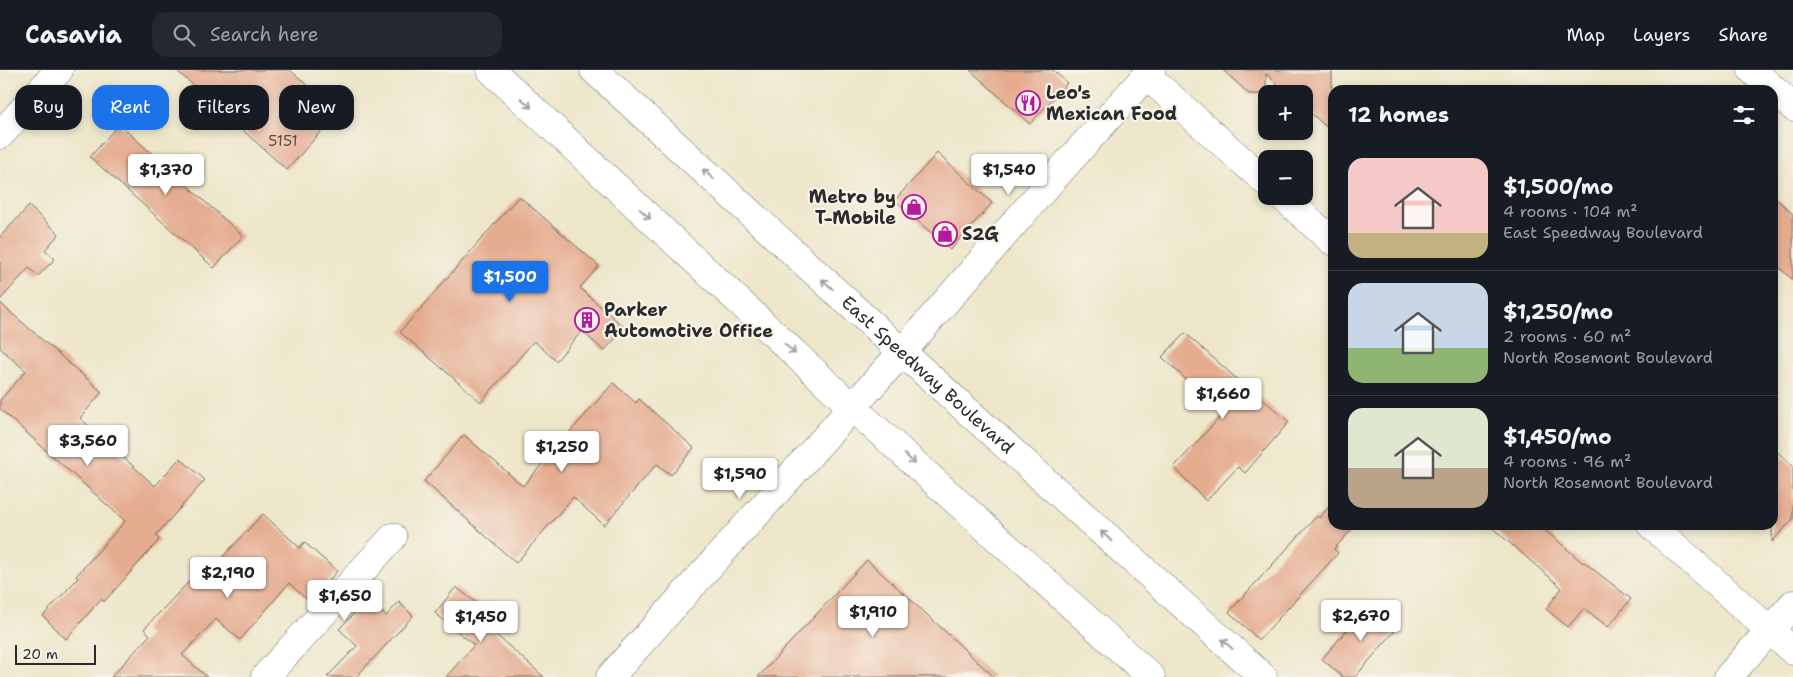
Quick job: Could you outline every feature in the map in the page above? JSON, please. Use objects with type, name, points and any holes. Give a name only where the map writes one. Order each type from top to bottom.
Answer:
[{"type":"main road","points":[[0,135],[59,70]]},
{"type":"main road","points":[[491,70],[852,407],[1150,677]]},
{"type":"main road","name":"East Speedway Boulevard","points":[[594,70],[902,352],[1263,677]]},
{"type":"main road","points":[[1752,70],[1769,85]]},
{"type":"main road","points":[[610,677],[902,352],[1044,188],[1148,73],[1258,175]]},
{"type":"main road","points":[[1778,93],[1793,107]]},
{"type":"main road","points":[[1292,205],[1328,237]]},
{"type":"main road","points":[[1657,530],[1793,652]]},
{"type":"main road","points":[[265,677],[393,537]]},
{"type":"main road","points":[[1728,677],[1793,604]]},
{"type":"building","points":[[176,70],[290,70],[307,85],[279,85],[279,130],[322,130],[287,170],[243,130],[269,130],[269,85],[193,85]]},
{"type":"building","name":"Leo's Mexican Food","points":[[970,70],[1053,70],[1067,83],[1030,124]]},
{"type":"building","points":[[1223,70],[1332,70],[1332,85],[1328,85],[1328,128],[1313,115],[1313,85],[1279,85],[1266,74],[1266,85],[1258,85],[1258,94],[1249,94]]},
{"type":"building","points":[[114,130],[126,130],[243,236],[214,268],[90,157]]},
{"type":"building","points":[[937,153],[992,203],[950,250],[895,200]]},
{"type":"building","points":[[519,196],[599,266],[580,288],[625,328],[604,351],[582,331],[556,361],[534,341],[481,402],[400,332]]},
{"type":"building","points":[[1778,200],[1793,214],[1793,280],[1778,266]]},
{"type":"building","points":[[29,206],[59,234],[45,250],[55,259],[38,276],[29,268],[0,300],[0,237]]},
{"type":"building","points":[[0,303],[102,392],[80,418],[155,486],[180,458],[205,480],[156,535],[159,540],[104,602],[101,599],[66,639],[43,616],[78,578],[76,576],[125,521],[0,409],[0,400],[26,371],[0,348]]},
{"type":"building","points":[[1185,333],[1289,422],[1245,473],[1238,467],[1206,501],[1174,467],[1223,414],[1162,357]]},
{"type":"building","points":[[613,383],[636,403],[639,399],[694,448],[671,475],[657,464],[604,525],[573,497],[516,563],[424,481],[464,435],[523,486]]},
{"type":"building","points":[[1778,452],[1793,466],[1793,519],[1772,542],[1772,530],[1778,530]]},
{"type":"building","points":[[1328,508],[1328,530],[1351,530],[1334,549],[1338,553],[1259,640],[1229,612],[1317,516],[1319,518]]},
{"type":"building","points":[[263,514],[300,548],[304,542],[337,571],[314,598],[305,598],[289,583],[240,640],[216,619],[182,655],[207,677],[111,677],[150,635],[144,629],[196,574],[202,579]]},
{"type":"building","points":[[1495,530],[1545,530],[1583,563],[1631,599],[1608,627],[1584,608],[1568,627],[1546,609],[1562,588]]},
{"type":"building","points":[[867,560],[949,635],[994,677],[758,677]]},
{"type":"building","points":[[456,587],[484,609],[477,618],[544,677],[446,677],[474,645],[435,613]]},
{"type":"building","points":[[367,600],[386,616],[399,602],[413,616],[356,677],[327,677],[357,646],[339,629]]},
{"type":"building","points":[[1371,602],[1399,626],[1355,677],[1343,677],[1322,659]]},
{"type":"place","name":"Leo's Mexican Food","points":[[1028,103]]},
{"type":"place","name":"Metro by T-Mobile","points":[[914,207]]},
{"type":"place","name":"S2G","points":[[945,234]]},
{"type":"place","name":"Parker Automotive Office","points":[[587,320]]}]
